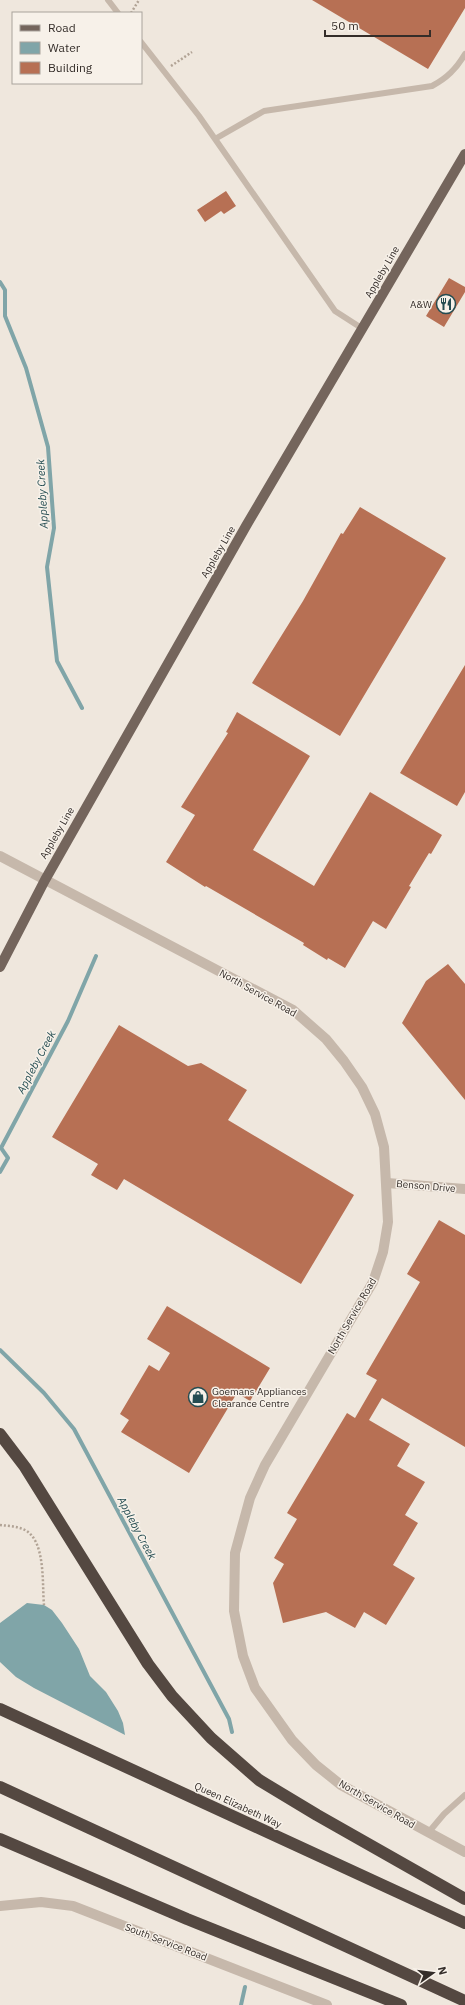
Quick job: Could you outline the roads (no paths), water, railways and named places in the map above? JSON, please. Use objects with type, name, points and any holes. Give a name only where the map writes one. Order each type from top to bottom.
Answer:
[{"type":"highway","points":[[0,1434],[25,1467],[148,1664],[172,1696],[211,1738],[259,1780],[317,1815],[465,1899]]},
{"type":"highway","name":"Queen Elizabeth Way","points":[[0,1709],[465,1923]]},
{"type":"highway","points":[[0,1787],[465,2001]]},
{"type":"highway","points":[[0,1839],[188,1919],[401,2005]]},
{"type":"main road","name":"Appleby Line","points":[[0,967],[45,880],[242,533],[465,154]]},
{"type":"street","name":"North Service Road","points":[[0,856],[292,1010],[326,1038],[362,1087],[375,1114],[384,1147],[387,1183],[388,1222],[383,1252],[373,1282],[265,1465],[250,1498],[235,1553],[234,1611],[243,1656],[255,1688],[292,1740],[316,1765],[341,1785],[465,1852]]},
{"type":"street","name":"Benson Drive","points":[[387,1183],[465,1189]]},
{"type":"street","name":"South Service Road","points":[[0,1906],[41,1902],[73,1906],[326,2005]]},
{"type":"lane","points":[[108,0],[117,12]]},
{"type":"lane","points":[[142,43],[164,70],[215,139],[335,311],[363,329]]},
{"type":"lane","points":[[215,139],[264,111],[432,86],[447,78],[459,65],[465,54]]},
{"type":"lane","points":[[428,1833],[444,1814],[465,1795]]},
{"type":"water","points":[[27,1603],[44,1605],[52,1610],[62,1623],[79,1649],[90,1676],[106,1692],[118,1711],[123,1723],[125,1735],[34,1688],[16,1677],[0,1662],[0,1623]]},
{"type":"waterway","name":"Appleby Creek","points":[[0,282],[5,290],[5,316],[26,368],[48,447],[54,528],[47,567],[57,661],[82,708]]},
{"type":"waterway","name":"Appleby Creek","points":[[0,1172],[8,1158],[1,1148],[68,1021],[96,956]]},
{"type":"waterway","name":"Appleby Creek","points":[[0,1350],[44,1393],[74,1429],[229,1719],[232,1732]]},
{"type":"waterway","name":"Appleby Creek","points":[[241,2005],[245,1987]]},
{"type":"place","name":"A&W","points":[[446,304]]},
{"type":"place","name":"Goemans Appliances Clearance Centre","points":[[198,1397]]}]
